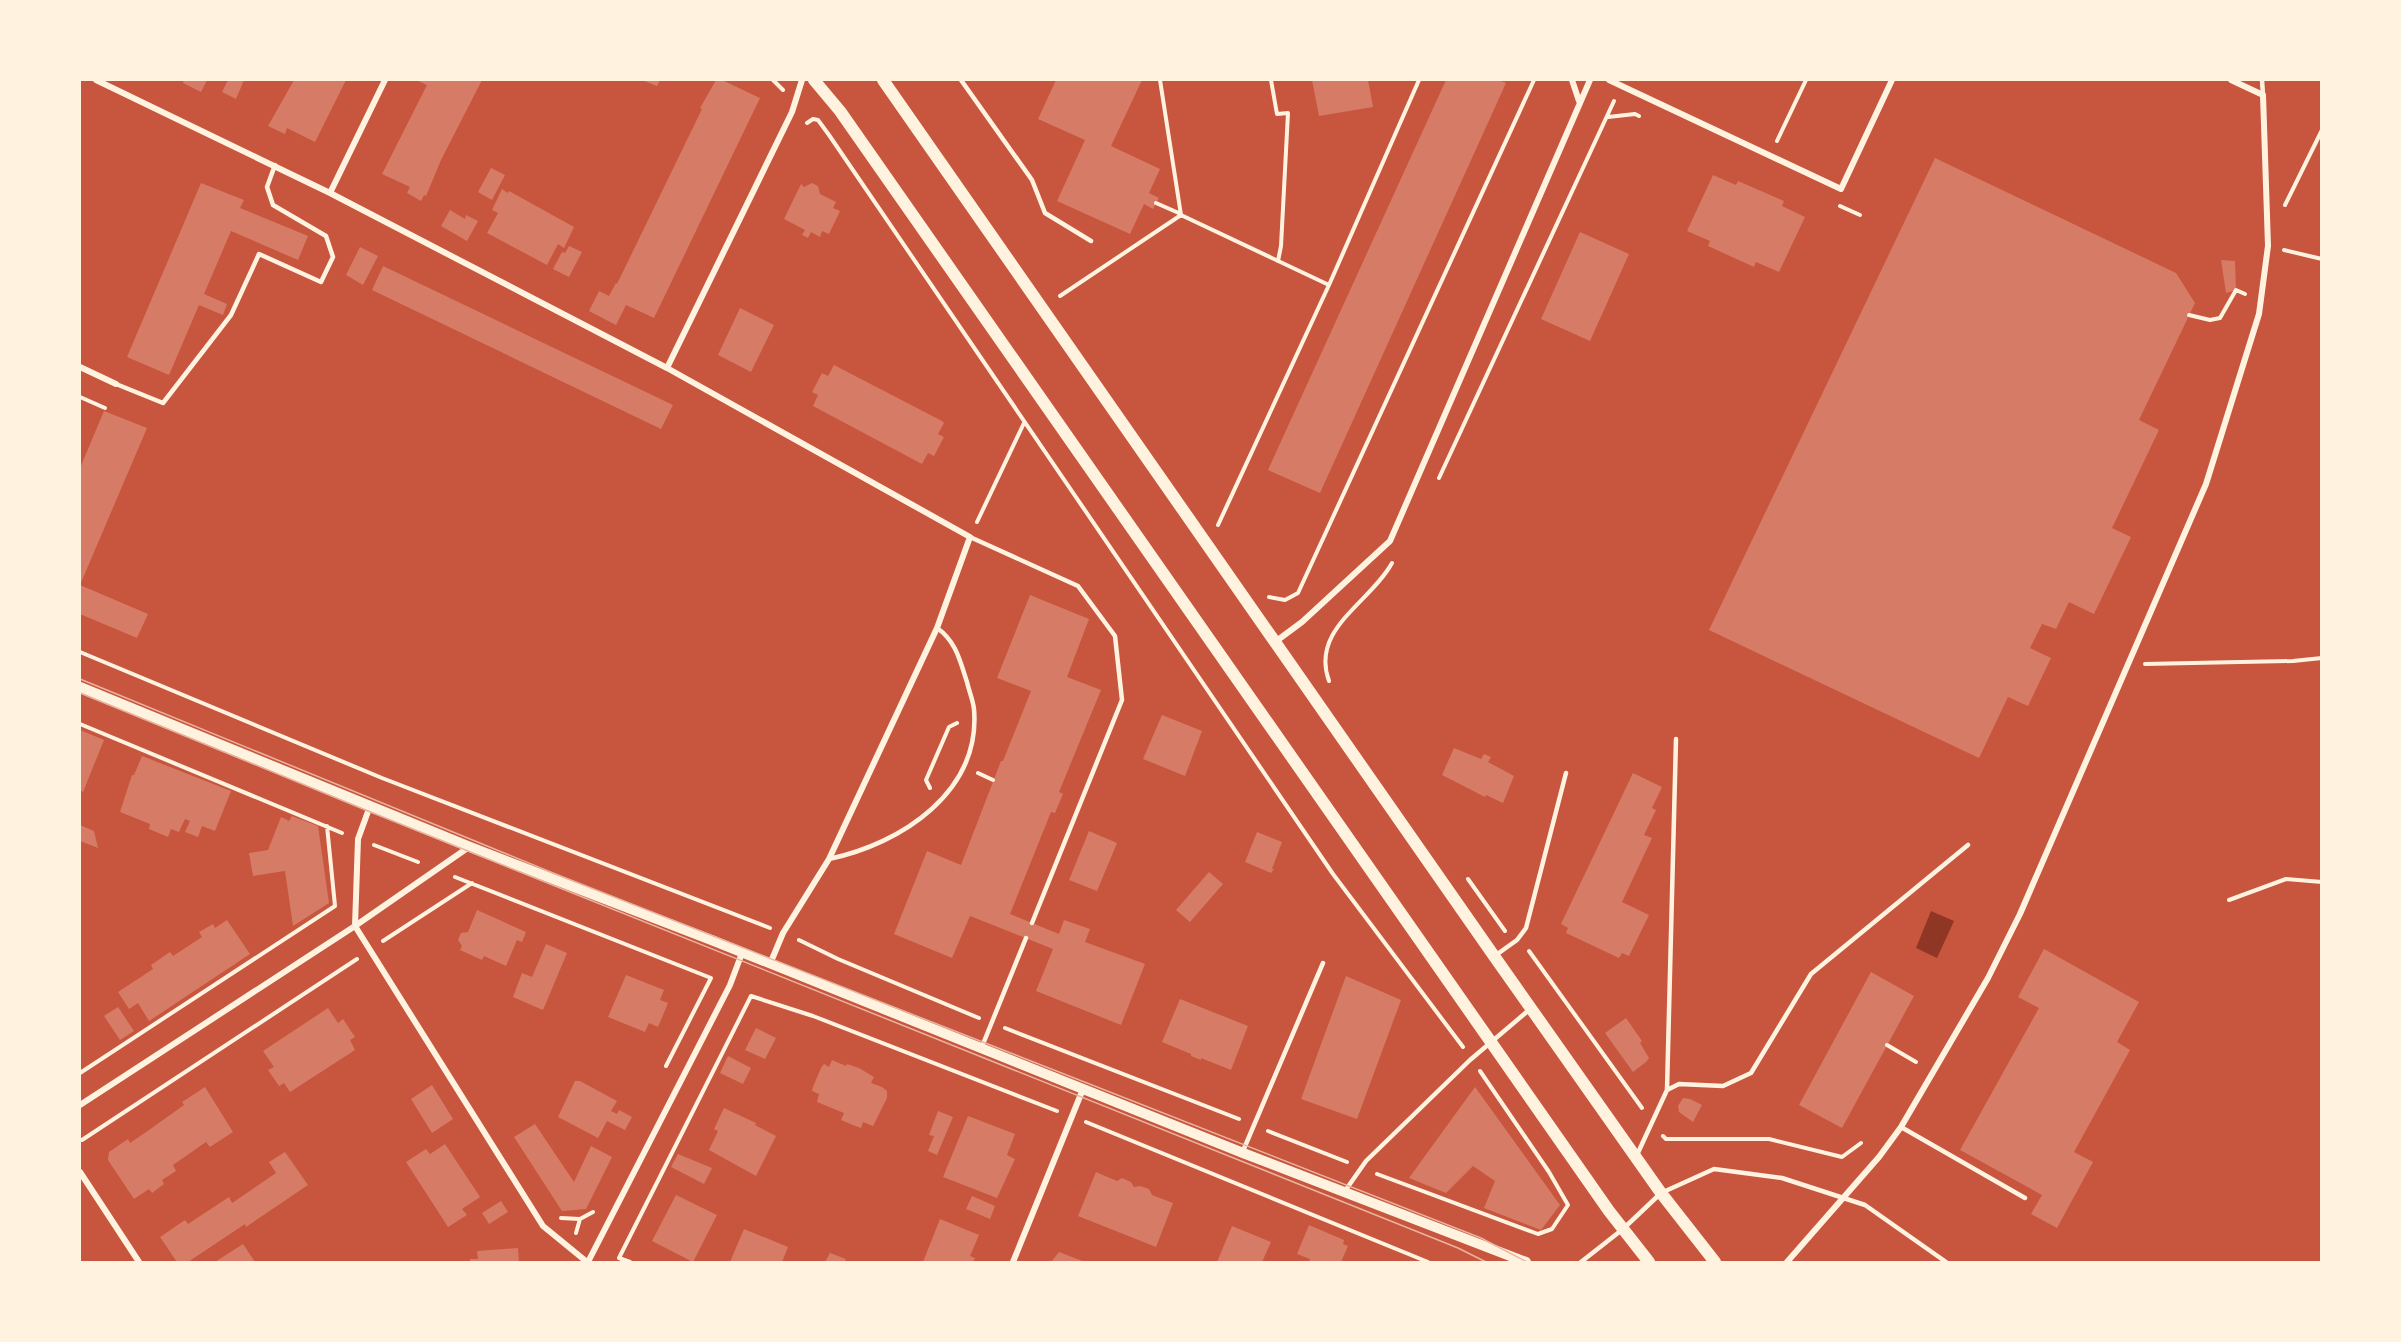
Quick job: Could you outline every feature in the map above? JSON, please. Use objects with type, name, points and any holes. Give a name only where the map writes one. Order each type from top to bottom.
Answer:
[{"type":"main road","points":[[814,80],[840,111],[1649,1263]]},
{"type":"main road","points":[[883,80],[1494,956],[1661,1193],[1715,1263]]},
{"type":"street","points":[[96,80],[275,165],[667,368],[970,537],[937,628],[828,859],[783,933],[770,964]]},
{"type":"street","points":[[330,193],[385,80]]},
{"type":"street","points":[[667,368],[792,112],[802,80]]},
{"type":"street","points":[[1572,80],[1579,101]]},
{"type":"street","points":[[1275,642],[1302,622],[1390,541],[1590,80]]},
{"type":"street","points":[[1609,80],[1841,189],[1892,80]]},
{"type":"street","points":[[1787,1263],[1879,1157],[1901,1127],[1988,978],[2020,914],[2206,484],[2259,314],[2268,246],[2263,95],[2231,80]]},
{"type":"street","points":[[80,367],[117,384]]},
{"type":"street","points":[[80,687],[470,847],[1526,1263]]},
{"type":"street","points":[[370,806],[358,839],[355,926],[543,1226],[587,1263],[730,985],[742,953]]},
{"type":"street","points":[[80,1105],[355,926],[470,847]]},
{"type":"street","points":[[1013,1263],[1083,1089]]},
{"type":"street","points":[[80,1172],[139,1263]]},
{"type":"lane","points":[[961,80],[1032,180],[1045,213],[1091,241]]},
{"type":"lane","points":[[2262,80],[2263,95]]},
{"type":"lane","points":[[117,384],[163,403],[231,315],[259,254],[321,282],[333,257],[326,236],[273,205],[267,187],[275,165]]},
{"type":"lane","points":[[970,537],[1078,586],[1115,636],[1122,700],[1032,923]]},
{"type":"lane","points":[[828,859],[890,838],[923,818],[947,796],[964,766],[971,745],[974,707],[957,653],[947,635],[937,628]]},
{"type":"lane","points":[[1636,1157],[1666,1090],[1676,739]]},
{"type":"lane","points":[[1494,956],[1517,940],[1526,928],[1566,773]]},
{"type":"lane","points":[[1666,1090],[1679,1084],[1723,1086],[1751,1073],[1811,974],[1968,845]]},
{"type":"lane","points":[[981,1049],[1026,938]]},
{"type":"lane","points":[[1243,1153],[1323,963]]},
{"type":"lane","points":[[1344,1192],[1366,1161],[1472,1059],[1531,1008]]},
{"type":"lane","points":[[1901,1127],[2025,1198]]},
{"type":"lane","points":[[1581,1263],[1623,1229],[1661,1193],[1714,1169],[1782,1178],[1865,1205],[1946,1263]]},
{"type":"path","points":[[773,80],[786,93]]},
{"type":"path","points":[[1160,80],[1181,215]]},
{"type":"path","points":[[1271,80],[1277,114],[1288,113],[1281,246],[1278,261]]},
{"type":"path","points":[[1217,527],[1329,285],[1419,80]]},
{"type":"path","points":[[1285,600],[1298,593],[1534,80]]},
{"type":"path","points":[[1770,155],[1806,80]]},
{"type":"path","points":[[80,652],[382,778],[783,933],[838,959],[992,1023],[1360,1168],[1538,1234],[1552,1229],[1568,1205],[1549,1172],[1472,1059],[1333,874],[818,120],[813,119],[804,124]]},
{"type":"path","points":[[2283,211],[2322,130]]},
{"type":"path","points":[[1156,203],[1329,285]]},
{"type":"path","points":[[1060,296],[1181,215]]},
{"type":"path","points":[[2268,246],[2322,259]]},
{"type":"path","points":[[2189,315],[2210,320],[2220,318],[2236,290],[2245,294]]},
{"type":"path","points":[[80,397],[105,408]]},
{"type":"path","points":[[970,537],[1024,422]]},
{"type":"path","points":[[976,522],[996,532],[989,544]]},
{"type":"path","points":[[1325,651],[1326,672],[1332,690]]},
{"type":"path","points":[[2128,664],[2293,661],[2322,658]]},
{"type":"path","points":[[938,804],[926,780],[949,727],[974,715]]},
{"type":"path","points":[[80,724],[358,839],[711,978],[664,1071]]},
{"type":"path","points":[[80,1074],[335,906],[327,826]]},
{"type":"path","points":[[1463,873],[1505,931],[1525,945],[1666,1139],[1768,1139],[1842,1157],[1861,1143]]},
{"type":"path","points":[[2229,900],[2286,879],[2322,882]]},
{"type":"path","points":[[82,1140],[472,883]]},
{"type":"path","points":[[630,1263],[619,1258],[752,996]]},
{"type":"path","points":[[1887,1045],[1916,1062]]},
{"type":"path","points":[[543,1226],[563,1217],[580,1219],[592,1214],[597,1204]]},
{"type":"path","points":[[1368,1238],[1428,1263]]},
{"type":"shaded area","points":[[1931,911],[1954,921],[1937,958],[1916,948]]},
{"type":"building","points":[[184,80],[207,80],[201,92],[183,83]]},
{"type":"building","points":[[228,80],[244,80],[236,99],[222,92]]},
{"type":"building","points":[[294,80],[346,80],[315,142],[287,128],[285,134],[268,126]]},
{"type":"building","points":[[416,80],[482,80],[441,160],[426,196],[424,195],[421,201],[407,193],[410,187],[382,174],[427,85]]},
{"type":"building","points":[[642,80],[660,80],[657,86]]},
{"type":"building","points":[[716,80],[722,80],[760,98],[654,318],[626,305],[616,325],[589,311],[599,291],[609,296],[617,284],[702,109],[700,108]]},
{"type":"building","points":[[1056,80],[1142,80],[1111,146],[1160,169],[1149,193],[1159,198],[1153,209],[1144,204],[1130,234],[1057,201],[1085,140],[1038,119]]},
{"type":"building","points":[[1312,80],[1368,80],[1373,107],[1319,116]]},
{"type":"building","points":[[1446,80],[1499,80],[1506,83],[1320,493],[1268,470]]},
{"type":"building","points":[[1935,158],[2176,273],[2195,303],[2139,420],[2159,430],[2112,528],[2131,537],[2094,614],[2069,602],[2056,629],[2042,624],[2030,648],[2051,658],[2028,706],[2008,697],[1979,758],[1709,630]]},
{"type":"building","points":[[491,168],[505,175],[492,200],[478,192]]},
{"type":"building","points":[[1713,175],[1736,185],[1738,181],[1784,201],[1782,206],[1805,217],[1779,272],[1756,262],[1754,267],[1708,246],[1710,241],[1687,231]]},
{"type":"building","points":[[201,183],[244,200],[240,208],[308,236],[298,260],[231,231],[204,294],[227,304],[223,315],[199,305],[169,375],[127,357]]},
{"type":"building","points":[[812,183],[818,186],[820,194],[836,202],[833,208],[840,211],[829,234],[822,231],[820,237],[811,232],[808,238],[802,235],[805,230],[784,219],[801,184],[804,187]]},
{"type":"building","points":[[502,189],[574,227],[564,248],[558,244],[547,265],[487,233],[498,213],[492,210]]},
{"type":"building","points":[[450,210],[465,219],[466,215],[478,221],[467,241],[441,226]]},
{"type":"building","points":[[1580,232],[1629,254],[1590,341],[1541,319]]},
{"type":"building","points":[[569,246],[582,252],[569,277],[553,269],[562,252],[565,253]]},
{"type":"building","points":[[360,247],[378,256],[363,285],[346,275]]},
{"type":"building","points":[[2221,260],[2235,261],[2236,290],[2226,293]]},
{"type":"building","points":[[383,266],[673,405],[661,429],[372,290]]},
{"type":"building","points":[[740,308],[774,325],[751,372],[718,355]]},
{"type":"building","points":[[834,365],[942,421],[944,423],[938,434],[944,437],[934,456],[928,453],[922,464],[813,406],[818,395],[812,392],[822,373],[828,376]]},
{"type":"building","points":[[104,411],[147,428],[80,585],[80,468]]},
{"type":"building","points":[[80,585],[148,614],[137,638],[80,614]]},
{"type":"building","points":[[1030,595],[1089,619],[1067,677],[1101,690],[1059,792],[1063,794],[1055,813],[1051,812],[1010,914],[1059,934],[1064,920],[1090,929],[1085,942],[1145,964],[1121,1025],[1036,991],[1053,949],[970,916],[952,958],[894,934],[927,851],[961,865],[1001,761],[1003,761],[1031,691],[997,678]]},
{"type":"building","points":[[1162,715],[1202,731],[1185,776],[1143,759]]},
{"type":"building","points":[[80,730],[104,740],[83,792],[80,790]]},
{"type":"building","points":[[1454,748],[1481,759],[1484,754],[1491,757],[1488,762],[1514,776],[1503,803],[1486,795],[1485,797],[1442,775]]},
{"type":"building","points":[[142,756],[231,791],[215,831],[202,826],[198,837],[185,832],[190,821],[185,819],[179,832],[171,829],[168,837],[149,829],[150,824],[120,812],[132,775]]},
{"type":"building","points":[[1633,773],[1662,787],[1652,808],[1656,810],[1644,835],[1652,838],[1622,902],[1649,915],[1629,956],[1622,953],[1619,958],[1566,933],[1568,928],[1561,924]]},
{"type":"building","points":[[292,816],[318,826],[329,903],[293,926],[285,871],[253,876],[249,853],[268,850],[281,817],[289,821]]},
{"type":"building","points":[[80,825],[94,831],[98,848],[80,841]]},
{"type":"building","points":[[1089,831],[1117,843],[1097,891],[1069,880]]},
{"type":"building","points":[[1257,832],[1282,842],[1271,873],[1245,862]]},
{"type":"building","points":[[1209,872],[1223,884],[1190,922],[1176,910]]},
{"type":"building","points":[[477,910],[526,932],[522,942],[517,940],[506,966],[484,956],[482,960],[460,950],[462,946],[458,940],[461,933],[468,932]]},
{"type":"building","points":[[227,920],[250,954],[149,1021],[138,1003],[129,1009],[118,992],[153,969],[151,965],[170,952],[173,956],[202,937],[199,932],[213,924],[215,928]]},
{"type":"building","points":[[546,944],[567,953],[543,1010],[513,997],[522,973],[532,977]]},
{"type":"building","points":[[2044,949],[2139,1002],[2117,1042],[2130,1050],[2074,1152],[2093,1162],[2057,1228],[2031,1214],[2042,1195],[1960,1150],[2039,1008],[2018,997]]},
{"type":"building","points":[[1871,972],[1914,996],[1842,1128],[1799,1105]]},
{"type":"building","points":[[626,975],[664,990],[660,1000],[668,1003],[658,1027],[649,1023],[645,1032],[608,1017]]},
{"type":"building","points":[[1346,976],[1401,1000],[1357,1119],[1301,1099]]},
{"type":"building","points":[[1180,999],[1248,1026],[1231,1070],[1191,1056],[1191,1054],[1162,1042]]},
{"type":"building","points":[[118,1007],[134,1031],[120,1040],[104,1016]]},
{"type":"building","points":[[328,1008],[338,1023],[343,1019],[355,1037],[350,1040],[355,1050],[290,1092],[284,1083],[279,1086],[268,1070],[274,1067],[263,1051]]},
{"type":"building","points":[[1626,1018],[1642,1041],[1640,1043],[1649,1058],[1633,1072],[1605,1033]]},
{"type":"building","points":[[756,1028],[776,1038],[765,1059],[745,1050]]},
{"type":"building","points":[[728,1056],[751,1068],[743,1084],[720,1073]]},
{"type":"building","points":[[832,1060],[859,1068],[874,1077],[871,1083],[887,1091],[887,1098],[873,1126],[863,1122],[861,1128],[841,1120],[844,1113],[817,1102],[819,1094],[812,1091],[813,1087],[821,1068],[824,1064],[829,1067]]},
{"type":"building","points":[[575,1081],[580,1081],[617,1101],[611,1111],[617,1114],[619,1110],[632,1117],[625,1130],[607,1121],[598,1138],[558,1117]]},
{"type":"building","points":[[432,1085],[453,1119],[432,1133],[411,1099]]},
{"type":"building","points":[[205,1087],[233,1132],[210,1147],[206,1142],[173,1165],[176,1171],[162,1180],[164,1184],[152,1193],[149,1189],[134,1199],[108,1160],[109,1152],[128,1139],[130,1143],[184,1105],[182,1102]]},
{"type":"building","points":[[1475,1087],[1560,1205],[1541,1230],[1484,1208],[1495,1181],[1473,1166],[1446,1193],[1409,1178]]},
{"type":"building","points":[[1683,1098],[1702,1105],[1693,1122],[1679,1112],[1678,1106]]},
{"type":"building","points":[[724,1108],[756,1123],[755,1125],[776,1136],[756,1176],[709,1150],[718,1131],[714,1129]]},
{"type":"building","points":[[938,1111],[953,1117],[937,1155],[928,1151],[934,1136],[929,1135]]},
{"type":"building","points":[[968,1116],[1015,1134],[1007,1155],[1015,1159],[997,1198],[943,1177]]},
{"type":"building","points":[[535,1124],[574,1182],[591,1146],[612,1157],[586,1209],[562,1211],[514,1137]]},
{"type":"building","points":[[445,1144],[480,1197],[462,1209],[467,1215],[448,1227],[406,1162],[426,1149],[430,1154]]},
{"type":"building","points":[[285,1152],[308,1185],[246,1227],[245,1224],[188,1262],[177,1262],[160,1237],[185,1220],[188,1224],[229,1197],[232,1203],[276,1173],[269,1162]]},
{"type":"building","points":[[678,1154],[712,1168],[704,1184],[671,1167]]},
{"type":"building","points":[[1096,1172],[1117,1181],[1122,1178],[1131,1182],[1134,1187],[1149,1189],[1152,1195],[1173,1203],[1156,1247],[1078,1216]]},
{"type":"building","points":[[676,1195],[717,1215],[693,1262],[652,1241]]},
{"type":"building","points":[[972,1196],[995,1206],[990,1219],[966,1209]]},
{"type":"building","points":[[501,1201],[508,1212],[489,1224],[482,1213]]},
{"type":"building","points":[[940,1219],[979,1235],[970,1256],[975,1258],[973,1262],[923,1262]]},
{"type":"building","points":[[1309,1225],[1344,1240],[1343,1244],[1348,1246],[1341,1262],[1309,1262],[1310,1259],[1297,1254]]},
{"type":"building","points":[[1232,1226],[1271,1242],[1262,1262],[1217,1262]]},
{"type":"building","points":[[744,1229],[788,1247],[782,1262],[730,1262]]},
{"type":"building","points":[[243,1244],[255,1262],[215,1262]]},
{"type":"building","points":[[518,1248],[519,1262],[470,1262],[470,1259],[478,1259],[477,1251]]},
{"type":"building","points":[[1059,1252],[1085,1262],[1051,1262]]},
{"type":"building","points":[[830,1253],[846,1259],[844,1262],[825,1262]]},
{"type":"tram line","points":[[80,679],[553,873],[1481,1238],[1527,1262]]},
{"type":"tram line","points":[[80,693],[368,811],[1458,1248],[1486,1262]]}]
